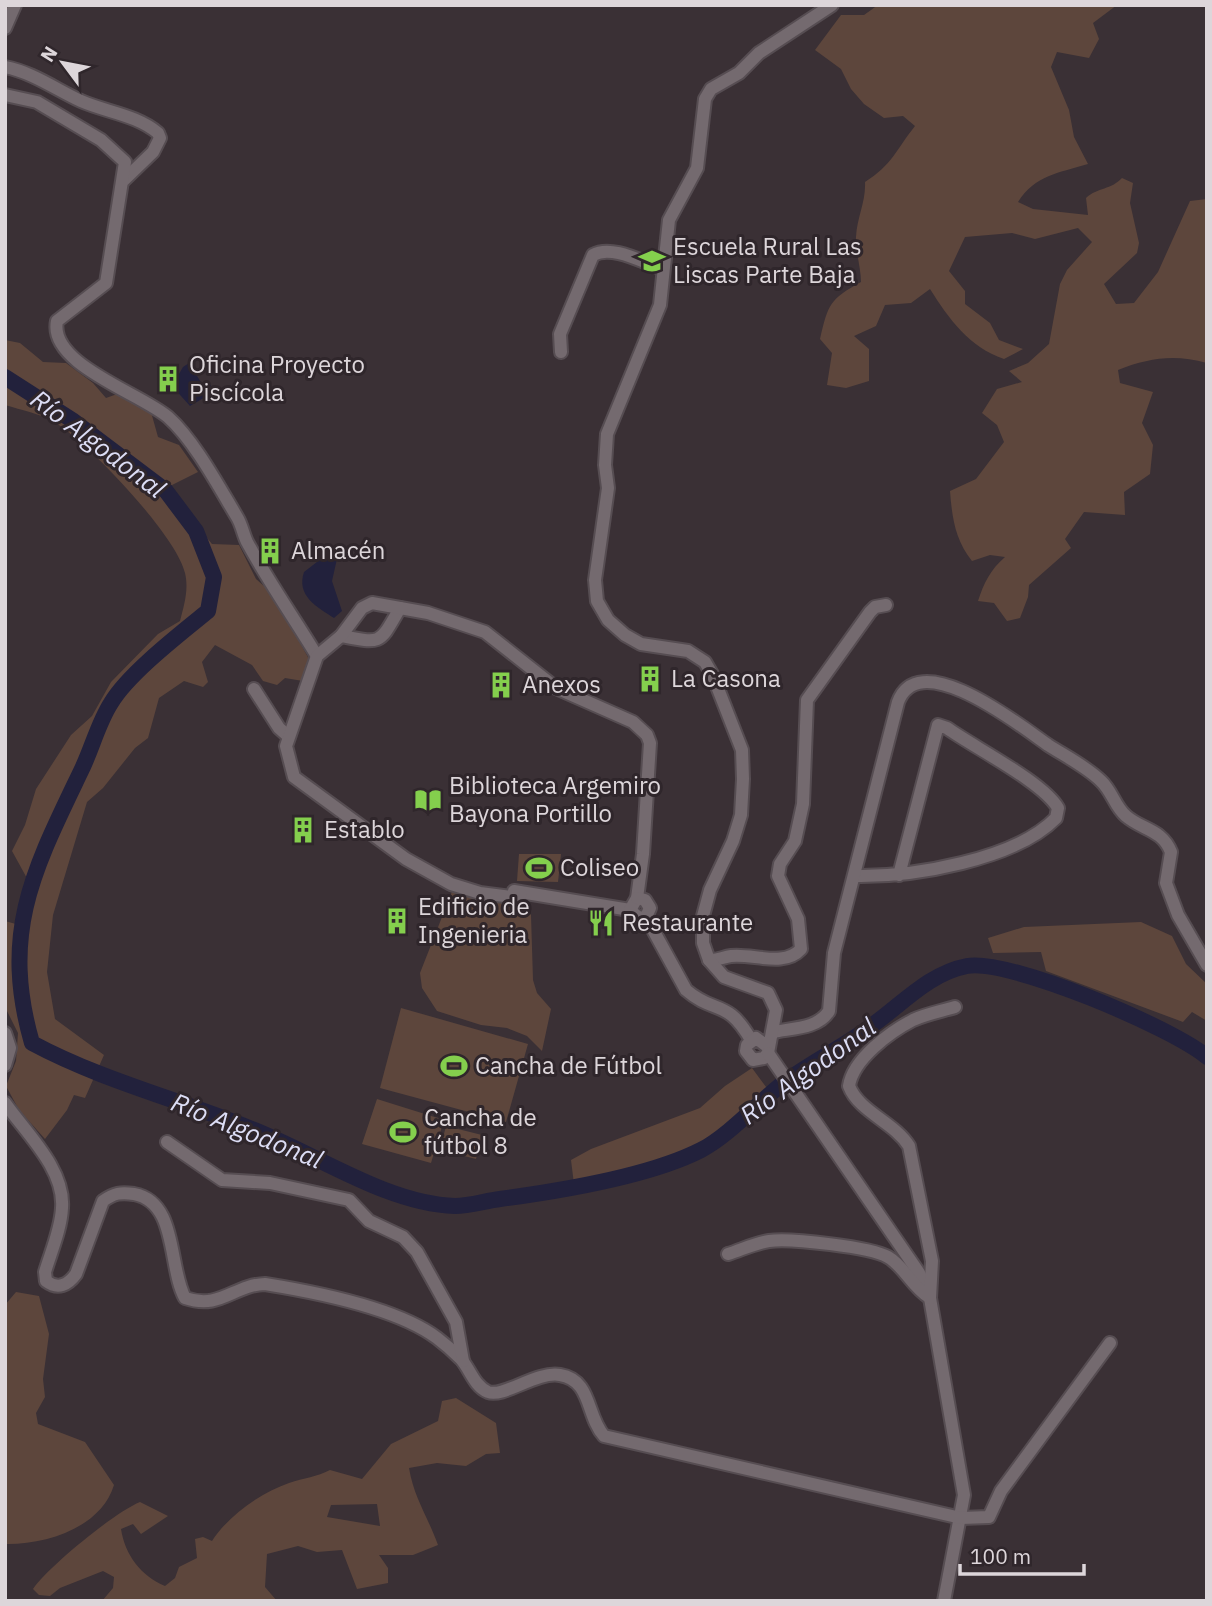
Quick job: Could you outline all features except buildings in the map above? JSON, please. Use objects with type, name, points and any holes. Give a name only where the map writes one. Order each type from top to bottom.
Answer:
[{"type":"street","points":[[5,28],[15,5]]},
{"type":"street","points":[[751,1040],[746,1051],[753,1060],[764,1058],[773,1031],[776,1010],[768,993],[724,977],[709,960],[703,943],[703,916],[710,890],[733,841],[741,815],[741,750],[705,662],[688,651],[641,644],[625,635],[608,620],[597,600],[595,580],[608,488],[605,465],[607,434],[660,305],[669,220],[697,168],[705,99],[711,89],[739,74],[759,53],[831,5]]},
{"type":"street","points":[[5,67],[30,75],[103,110],[136,120],[158,133],[160,138],[153,152],[124,180]]},
{"type":"street","points":[[5,95],[37,102],[101,140],[123,158],[124,180],[115,214],[110,272],[106,283],[57,321],[54,331],[59,342],[85,366],[167,416],[183,433],[238,518],[246,540],[317,656]]},
{"type":"street","points":[[561,352],[560,334],[593,254],[605,251],[617,253],[663,269]]},
{"type":"street","points":[[630,910],[638,898],[650,743],[646,735],[633,722],[556,688],[485,632],[463,622],[372,603],[362,608],[341,636],[317,656],[288,738],[286,746],[289,762],[294,777],[302,786],[451,884],[480,893],[512,897],[521,894],[630,910],[639,918],[646,917]]},
{"type":"street","points":[[709,960],[731,956],[767,959],[795,955],[801,949],[798,919],[778,876],[780,864],[795,841],[803,804],[807,700],[870,612],[875,607],[886,605]]},
{"type":"street","points":[[341,636],[376,641],[383,637],[400,608]]},
{"type":"street","points":[[773,1031],[815,1023],[824,1019],[829,1011],[834,953],[902,691],[916,682],[956,687],[990,705],[1101,780],[1123,814],[1164,840],[1171,852],[1166,883],[1178,915],[1207,965]]},
{"type":"street","points":[[254,689],[288,738]]},
{"type":"street","points":[[855,876],[899,875],[939,870],[1033,836],[1056,818],[1058,808],[1052,797],[947,728],[938,726],[899,875]]},
{"type":"street","points":[[638,898],[642,898],[650,908],[646,917]]},
{"type":"street","points":[[646,917],[686,990],[695,998],[735,1015],[751,1040]]},
{"type":"street","points":[[944,1601],[964,1495],[930,1298],[932,1261],[909,1146],[901,1134],[856,1099],[849,1086],[855,1068],[884,1040],[914,1020],[955,1007]]},
{"type":"street","points":[[5,1033],[10,1048],[5,1065]]},
{"type":"street","points":[[751,1040],[761,1039],[776,1069],[919,1273],[930,1298]]},
{"type":"street","points":[[5,1103],[30,1134],[62,1189],[61,1218],[45,1272],[46,1281],[51,1285],[60,1287],[71,1281],[76,1274],[103,1200],[113,1194],[143,1196],[156,1204],[163,1218],[178,1285],[185,1298],[198,1303],[217,1301],[252,1284],[275,1285],[395,1316],[437,1338],[463,1361],[472,1377],[488,1392],[498,1392],[534,1376],[560,1375],[574,1379],[584,1389],[595,1421],[604,1436],[961,1518],[989,1517],[1000,1492],[1110,1343]]},
{"type":"street","points":[[167,1142],[222,1180],[270,1183],[325,1196],[341,1197],[355,1205],[369,1221],[403,1237],[417,1252],[456,1322],[463,1361]]},
{"type":"street","points":[[728,1254],[768,1241],[794,1240],[879,1252],[891,1259],[917,1290],[930,1298]]},
{"type":"shaded area","points":[[878,5],[1117,5],[1093,23],[1099,39],[1089,58],[1057,52],[1051,67],[1069,110],[1074,137],[1088,164],[1040,180],[1018,202],[1033,209],[1088,215],[1086,198],[1091,194],[1122,178],[1133,183],[1130,203],[1139,243],[1137,253],[1104,284],[1116,304],[1134,303],[1158,272],[1190,201],[1207,199],[1207,363],[1162,359],[1118,370],[1120,383],[1153,392],[1142,423],[1153,445],[1150,474],[1124,492],[1125,515],[1084,512],[1065,539],[1071,548],[1029,585],[1028,597],[1020,618],[1007,621],[994,603],[978,601],[988,577],[1005,557],[990,555],[972,561],[955,528],[950,491],[976,479],[1004,442],[997,425],[982,413],[997,389],[1022,382],[1009,371],[1028,363],[1049,344],[1060,284],[1067,270],[1092,242],[1078,228],[1035,239],[1012,233],[965,237],[949,271],[965,291],[965,304],[990,323],[999,340],[1023,349],[1004,359],[980,347],[961,331],[930,289],[911,303],[885,305],[876,326],[854,336],[869,349],[869,381],[846,388],[827,385],[832,353],[820,339],[832,304],[843,293],[861,282],[856,237],[865,182],[888,163],[915,126],[903,116],[884,118],[864,104],[851,89],[841,69],[815,50],[841,15],[864,15]]},
{"type":"shaded area","points":[[5,340],[20,343],[43,362],[66,363],[93,383],[106,398],[120,393],[151,412],[158,437],[179,445],[198,472],[166,488],[212,544],[239,545],[256,579],[273,594],[309,659],[303,681],[285,678],[277,685],[263,681],[252,665],[215,645],[202,662],[208,682],[203,687],[184,681],[159,698],[148,738],[135,748],[103,788],[87,802],[53,915],[47,972],[55,1019],[104,1055],[85,1098],[74,1095],[67,1110],[45,1139],[19,1110],[6,1086],[16,1061],[18,1033],[5,1007],[5,921],[23,926],[34,891],[12,851],[25,825],[36,789],[71,735],[92,716],[111,682],[158,634],[180,621],[186,585],[185,573],[166,537],[130,492],[89,450],[56,423],[5,405]]},
{"type":"shaded area","points":[[189,363],[202,384],[211,385],[207,396],[190,406],[172,386],[183,367]]},
{"type":"shaded area","points":[[335,548],[339,550],[332,581],[342,611],[334,618],[310,600],[305,594],[302,580],[304,572]]},
{"type":"shaded area","name":"Coliseo","points":[[519,854],[561,854],[558,882],[517,881]]},
{"type":"shaded area","points":[[453,889],[521,902],[531,915],[533,980],[537,993],[551,1009],[542,1051],[527,1036],[507,1028],[481,1025],[437,1011],[422,988],[420,973]]},
{"type":"shaded area","points":[[1141,922],[1172,936],[1186,964],[1207,984],[1207,1021],[1192,1012],[1183,1022],[1046,971],[1041,952],[993,953],[988,938],[1024,927]]},
{"type":"shaded area","name":"Cancha de Fútbol","points":[[401,1008],[528,1044],[506,1122],[380,1088]]},
{"type":"shaded area","points":[[752,1068],[769,1091],[702,1148],[647,1167],[574,1184],[571,1160],[591,1149],[700,1108],[725,1086]]},
{"type":"shaded area","name":"Cancha de fútbol 8","points":[[377,1099],[444,1120],[431,1163],[362,1144]]},
{"type":"shaded area","points":[[446,1126],[482,1135],[476,1159],[440,1150]]},
{"type":"shaded area","points":[[16,1292],[39,1296],[49,1334],[43,1379],[45,1397],[36,1413],[38,1424],[85,1442],[114,1485],[97,1512],[70,1531],[37,1541],[5,1544],[5,1305]]},
{"type":"shaded area","points":[[456,1398],[496,1423],[500,1453],[486,1454],[466,1466],[437,1463],[409,1468],[418,1498],[438,1545],[413,1555],[379,1555],[388,1568],[388,1583],[357,1589],[342,1550],[317,1552],[298,1546],[267,1554],[265,1587],[277,1601],[102,1601],[113,1588],[114,1577],[103,1571],[60,1588],[50,1596],[39,1595],[33,1589],[83,1541],[140,1502],[168,1516],[141,1534],[133,1524],[121,1529],[123,1539],[136,1564],[149,1577],[165,1586],[175,1578],[179,1567],[197,1558],[195,1539],[203,1537],[212,1541],[227,1522],[246,1506],[289,1483],[330,1470],[362,1479],[391,1444],[438,1421],[442,1401]],"holes":[[[377,1504],[380,1526],[327,1517],[331,1505]]]},
{"type":"waterway","name":"Río Algodonal","points":[[5,377],[72,420],[166,491],[196,531],[214,577],[208,611],[142,667],[111,703],[36,871],[21,934],[20,967],[23,1003],[32,1043],[112,1079],[273,1138],[376,1187],[429,1203],[455,1206],[603,1182],[680,1160],[711,1144],[782,1084],[863,1032],[929,982],[967,966],[988,966],[1017,973],[1090,998],[1161,1029],[1207,1057]]},
{"type":"place","name":"Escuela Rural Las Liscas Parte Baja","points":[[652,261]]},
{"type":"place","name":"Oficina Proyecto Piscícola","points":[[168,379]]},
{"type":"place","name":"Almacén","points":[[270,551]]},
{"type":"place","name":"La Casona","points":[[650,679]]},
{"type":"place","name":"Anexos","points":[[501,685]]},
{"type":"place","name":"Biblioteca Argemiro Bayona Portillo","points":[[428,800]]},
{"type":"place","name":"Establo","points":[[303,830]]},
{"type":"place","name":"Coliseo","points":[[539,868]]},
{"type":"place","name":"Edificio de Ingenieria","points":[[397,921]]},
{"type":"place","name":"Restaurante","points":[[601,923]]},
{"type":"place","name":"Cancha de Fútbol","points":[[454,1066]]},
{"type":"place","name":"Cancha de fútbol 8","points":[[403,1132]]}]
